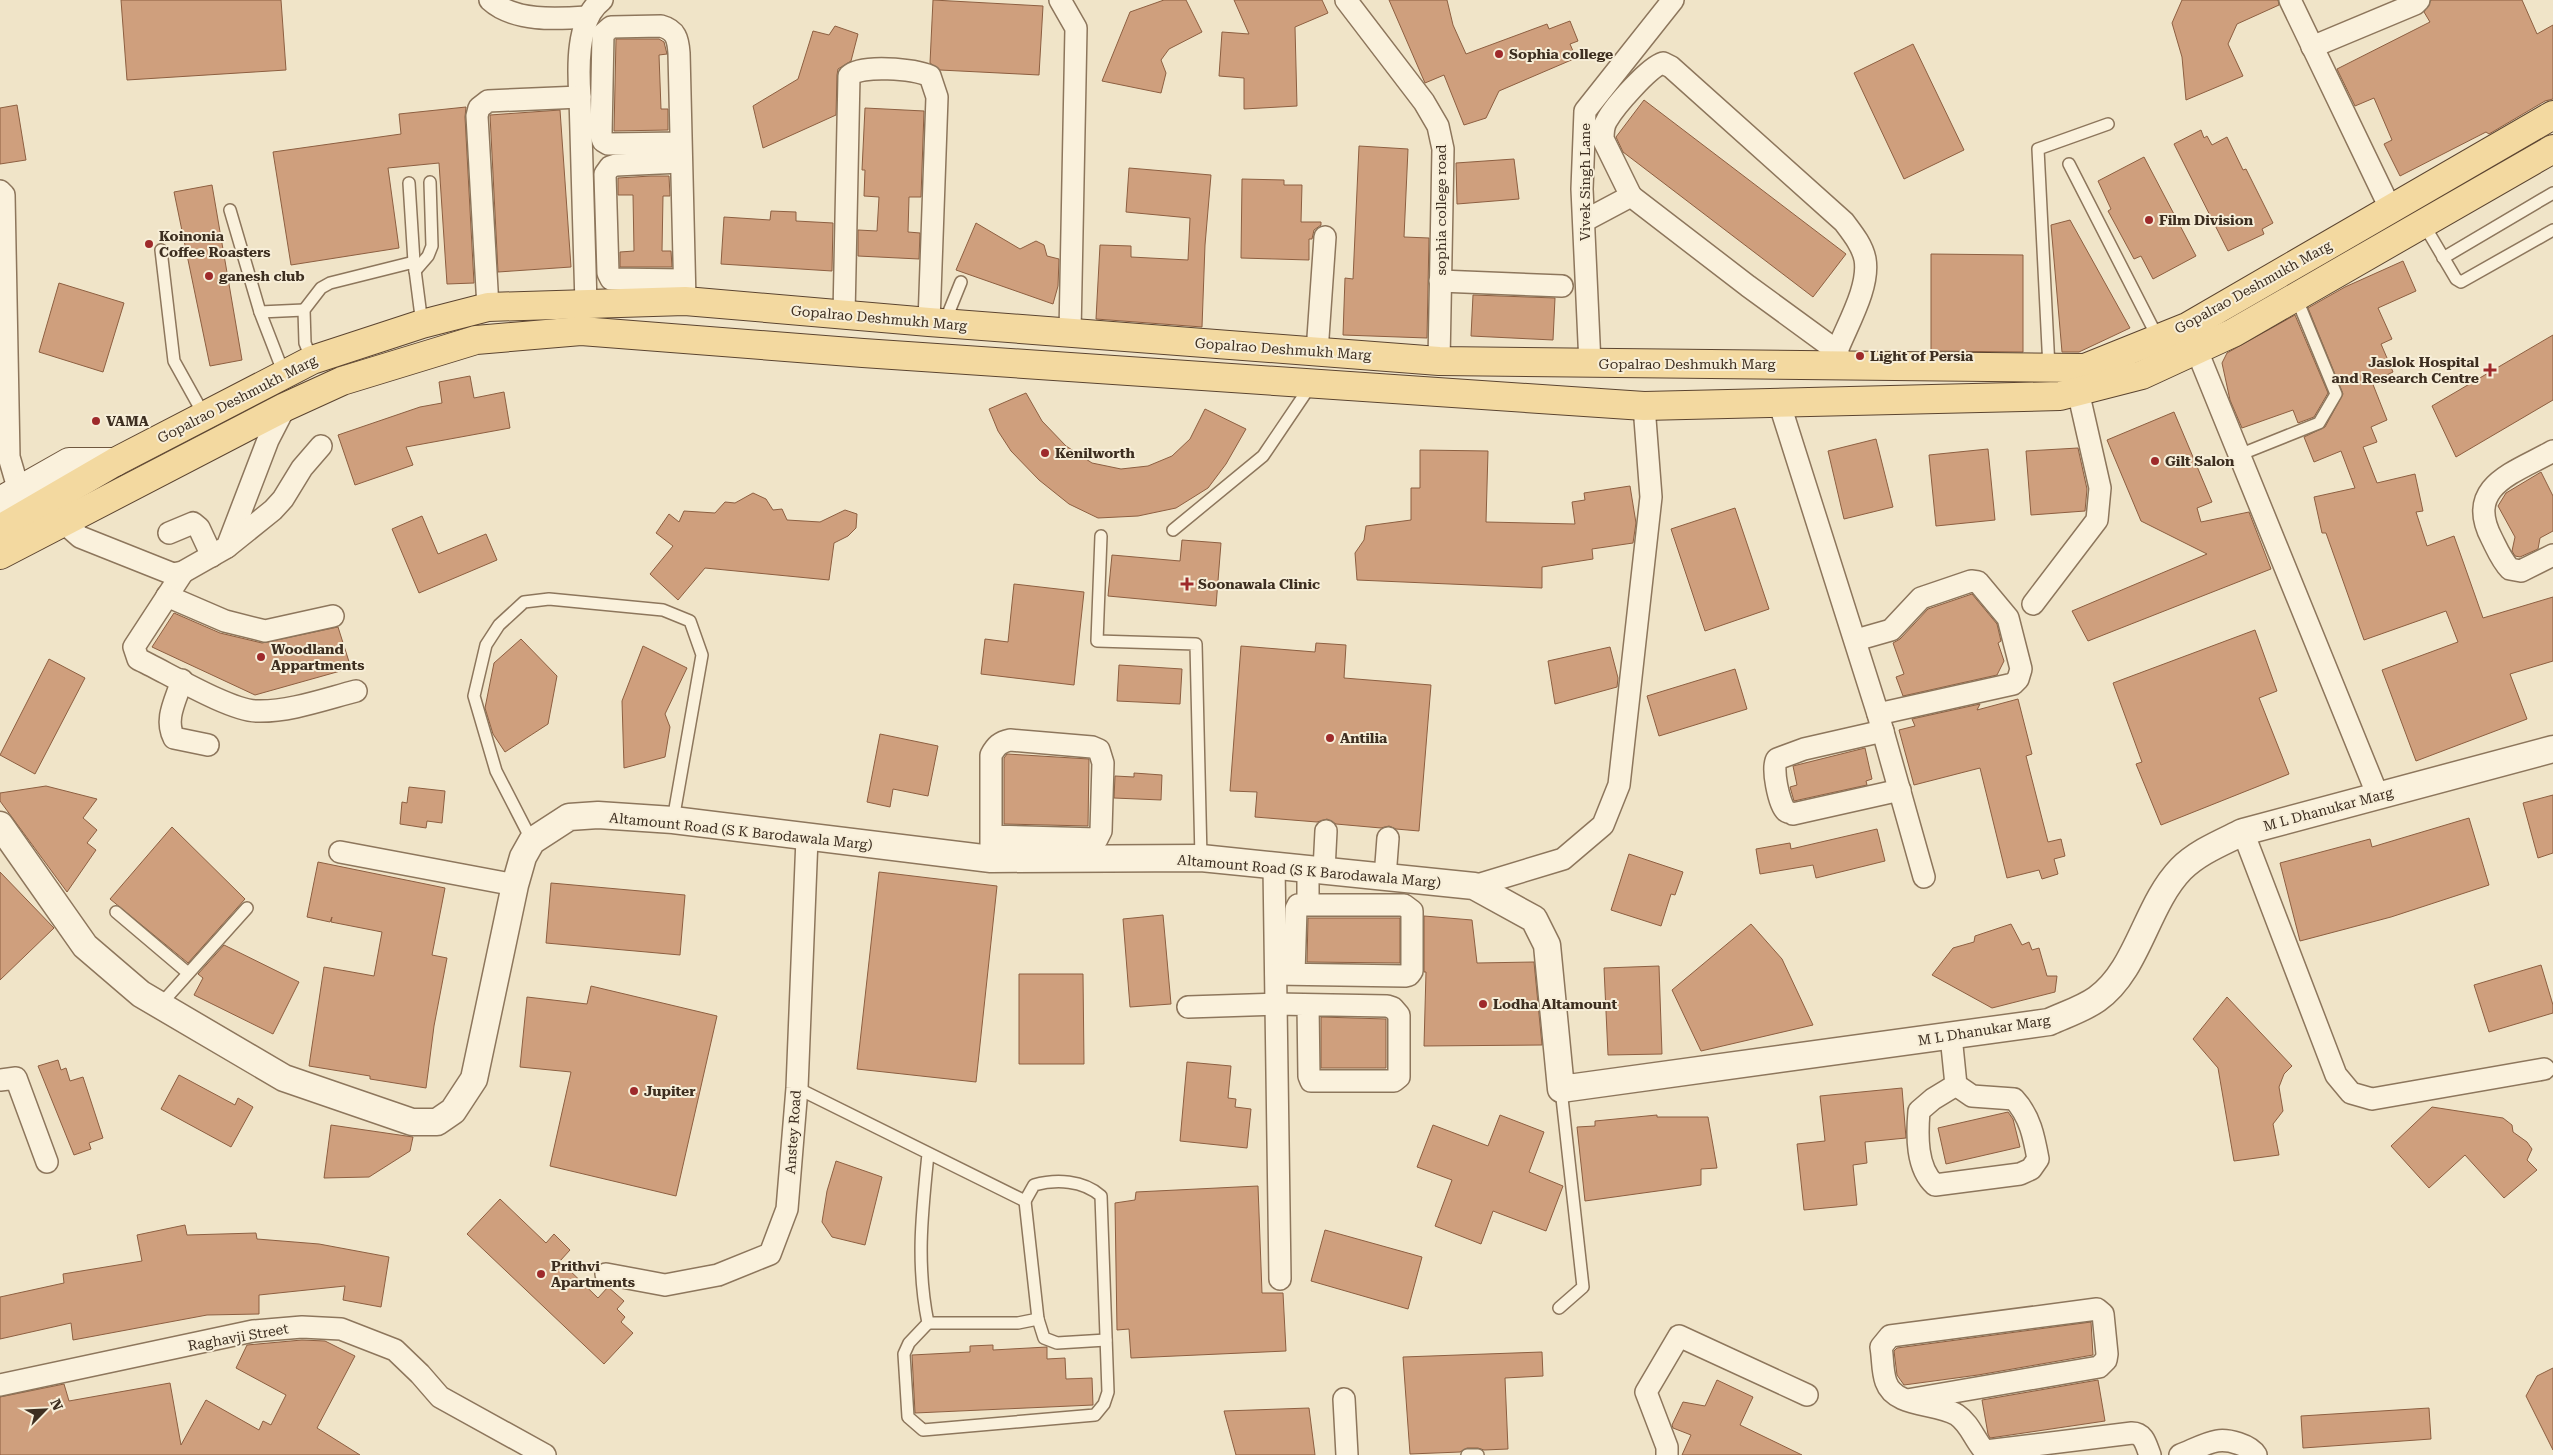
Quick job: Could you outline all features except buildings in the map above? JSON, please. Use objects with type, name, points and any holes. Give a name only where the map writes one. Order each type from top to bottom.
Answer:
[{"type":"main road","name":"Gopalrao Deshmukh Marg","points":[[0,555],[285,406],[342,381],[476,340],[581,331],[873,354],[1644,406],[2060,396],[2142,375],[2192,339],[2391,210],[2553,115]]},
{"type":"main road","name":"Gopalrao Deshmukh Marg","points":[[0,529],[115,462],[312,360],[422,324],[488,307],[586,304],[684,290],[844,315],[1439,361],[1590,364],[1840,358],[2085,368],[2158,339],[2192,339],[2233,333],[2295,295],[2423,222],[2552,154]]},
{"type":"main road","points":[[10,496],[69,462],[115,462]]},
{"type":"street","points":[[490,0],[514,14],[562,19],[588,17]]},
{"type":"street","points":[[586,304],[580,97],[577,63],[588,17],[602,0]]},
{"type":"street","points":[[1060,0],[1076,28],[1070,333]]},
{"type":"street","name":"sophia college road","points":[[1346,0],[1424,102],[1438,126],[1443,149],[1439,361]]},
{"type":"street","name":"Vivek Singh Lane","points":[[1590,364],[1582,189],[1585,112],[1673,0]]},
{"type":"street","points":[[2290,0],[2391,210]]},
{"type":"street","points":[[2312,47],[2361,28],[2415,4],[2419,0]]},
{"type":"street","points":[[661,26],[669,28],[676,35],[679,54],[684,290],[612,279],[608,273],[605,174],[610,167],[616,165],[681,152],[608,144],[603,141],[601,135],[603,34],[605,30],[611,27],[661,26]]},
{"type":"street","points":[[1663,63],[1671,67],[1837,216],[1857,240],[1865,258],[1866,278],[1840,358],[1631,196],[1604,139],[1603,130],[1607,120],[1650,70],[1663,63]]},
{"type":"street","points":[[844,315],[849,76],[859,70],[917,70],[930,76],[935,87],[938,110],[936,323]]},
{"type":"street","points":[[488,307],[476,116],[479,108],[488,101],[580,97]]},
{"type":"street","points":[[0,191],[4,195],[10,496]]},
{"type":"street","points":[[1584,221],[1631,196]]},
{"type":"street","points":[[1317,352],[1325,237]]},
{"type":"street","points":[[1440,281],[1562,286]]},
{"type":"street","points":[[2192,339],[2378,796]]},
{"type":"street","points":[[2033,604],[2097,520],[2100,488],[2078,391]]},
{"type":"street","points":[[1779,402],[1856,640],[1924,877]]},
{"type":"street","points":[[219,552],[285,406]]},
{"type":"street","points":[[1474,886],[1564,859],[1603,825],[1619,784],[1651,497],[1644,406]]},
{"type":"street","points":[[63,522],[80,537],[173,574],[182,572],[219,552],[273,510],[283,499],[302,468],[322,446]]},
{"type":"street","points":[[2552,455],[2500,480],[2488,492],[2482,513],[2484,524],[2510,569],[2522,571],[2553,555]]},
{"type":"street","points":[[169,533],[193,523],[219,552]]},
{"type":"street","points":[[182,572],[134,647],[138,659],[239,709],[258,712],[356,691]]},
{"type":"street","points":[[1856,640],[1890,630],[1921,598],[1971,581],[1978,582],[2008,618],[2021,669],[2018,679],[2013,684],[1881,723],[1804,749],[1777,759],[1773,766],[1781,804],[1786,811],[1793,814],[1900,790]]},
{"type":"street","points":[[167,596],[225,621],[265,631],[333,616]]},
{"type":"street","points":[[182,680],[169,721],[170,730],[174,738],[208,745]]},
{"type":"street","points":[[991,848],[991,755],[1002,742],[1010,740],[1092,747],[1099,750],[1103,763],[1101,831],[1097,839],[1079,849]]},
{"type":"street","name":"M L Dhanukar Marg","points":[[1560,1090],[2049,1022],[2097,999],[2120,976],[2164,891],[2181,869],[2200,853],[2243,832],[2553,749]]},
{"type":"street","name":"Altamount Road (S K Barodawala Marg)","points":[[532,841],[569,817],[598,815],[673,820],[807,838],[991,848],[1079,849],[1201,858],[1474,886],[1534,919],[1547,945],[1560,1090]]},
{"type":"street","points":[[0,825],[85,946],[141,994],[284,1078],[412,1122],[437,1122],[453,1111],[474,1079],[515,885],[523,857],[532,841]]},
{"type":"street","points":[[1308,904],[1326,831]]},
{"type":"street","points":[[2243,832],[2336,1075],[2351,1093],[2372,1099],[2544,1069]]},
{"type":"street","name":"Anstey Road","points":[[606,1274],[665,1284],[718,1275],[770,1254],[787,1209],[797,1088],[807,838]]},
{"type":"street","points":[[1388,838],[1392,877],[1399,905]]},
{"type":"street","points":[[340,852],[515,885]]},
{"type":"street","points":[[1274,866],[1285,974]]},
{"type":"street","points":[[1280,1279],[1276,1004],[1285,974],[1296,909],[1298,904],[1399,905],[1407,906],[1413,914],[1412,971],[1410,975],[1285,974]]},
{"type":"street","points":[[1188,1007],[1276,1004],[1308,1005],[1393,1008],[1399,1015],[1400,1077],[1394,1081],[1311,1081],[1309,1076],[1308,1005]]},
{"type":"street","points":[[1951,1036],[1956,1085],[1972,1096],[2014,1098],[2024,1110],[2034,1135],[2038,1159],[2031,1169],[2020,1174],[1935,1185],[1928,1178],[1922,1166],[1918,1128],[1919,1111],[1933,1098],[1956,1085]]},
{"type":"street","points":[[8,1079],[47,1162]]},
{"type":"street","points":[[1907,1400],[2094,1369],[2103,1364],[2107,1354],[2103,1314],[2093,1308],[1890,1336],[1881,1347],[1885,1380],[1895,1395],[1907,1400],[1943,1408],[1958,1415],[1982,1449],[1986,1451],[2138,1433],[2142,1437],[2150,1455]]},
{"type":"street","name":"Raghavji Street","points":[[0,1385],[253,1331],[302,1326],[340,1329],[395,1350],[440,1397],[539,1452]]},
{"type":"street","points":[[1667,1455],[1666,1447],[1646,1392],[1678,1336],[1807,1395]]},
{"type":"street","points":[[1344,1399],[1347,1455]]},
{"type":"street","points":[[2180,1455],[2218,1440],[2242,1444],[2253,1450],[2256,1455]]},
{"type":"lane","points":[[2049,368],[2038,150],[2108,124]]},
{"type":"lane","points":[[2069,164],[2158,339]]},
{"type":"lane","points":[[312,360],[305,343],[304,310],[322,288],[330,283],[415,266],[428,256],[432,246],[430,182]]},
{"type":"lane","points":[[409,183],[415,266],[422,324]]},
{"type":"lane","points":[[2443,258],[2553,193]]},
{"type":"lane","points":[[230,210],[260,312],[284,374]]},
{"type":"lane","points":[[2423,222],[2456,279],[2461,282],[2553,230]]},
{"type":"lane","points":[[161,250],[174,361],[204,415]]},
{"type":"lane","points":[[936,323],[961,282]]},
{"type":"lane","points":[[2239,455],[2319,423],[2336,394],[2295,295]]},
{"type":"lane","points":[[260,312],[304,310]]},
{"type":"lane","points":[[1173,530],[1263,456],[1312,383]]},
{"type":"lane","points":[[1101,536],[1097,641],[1196,644],[1201,858]]},
{"type":"lane","points":[[532,841],[496,771],[474,696],[486,645],[499,625],[524,602],[549,599],[663,610],[690,621],[702,655],[673,820]]},
{"type":"lane","points":[[160,1005],[247,908]]},
{"type":"lane","points":[[116,912],[188,973]]},
{"type":"lane","points":[[797,1088],[1025,1201]]},
{"type":"lane","points":[[1560,1090],[1583,1288],[1560,1308]]},
{"type":"lane","points":[[928,1154],[919,1243],[923,1300],[928,1323]]},
{"type":"lane","points":[[1038,1319],[1018,1324],[928,1323],[909,1342],[904,1354],[908,1417],[923,1430],[1095,1415],[1104,1404],[1108,1392],[1101,1196],[1090,1186],[1050,1181],[1034,1184],[1025,1201],[1038,1319],[1044,1338],[1057,1343],[1106,1340]]},
{"type":"lane","points":[[1467,1455],[1478,1455]]},
{"type":"place","name":"Sophia college","points":[[1499,54]]},
{"type":"place","name":"Film Division","points":[[2149,220]]},
{"type":"place","name":"Koinonia Coffee Roasters","points":[[149,244]]},
{"type":"place","name":"ganesh club","points":[[209,276]]},
{"type":"place","name":"Light of Persia","points":[[1860,356]]},
{"type":"place","name":"Jaslok Hospital and Research Centre","points":[[2490,370]]},
{"type":"place","name":"VAMA","points":[[96,421]]},
{"type":"place","name":"Kenilworth","points":[[1045,453]]},
{"type":"place","name":"Gilt Salon","points":[[2155,461]]},
{"type":"place","name":"Soonawala Clinic","points":[[1187,584]]},
{"type":"place","name":"Woodland Appartments","points":[[261,657]]},
{"type":"place","name":"Antilia","points":[[1330,738]]},
{"type":"place","name":"Lodha Altamount","points":[[1483,1004]]},
{"type":"place","name":"Jupiter","points":[[634,1091]]},
{"type":"place","name":"Prithvi Apartments","points":[[541,1274]]}]
